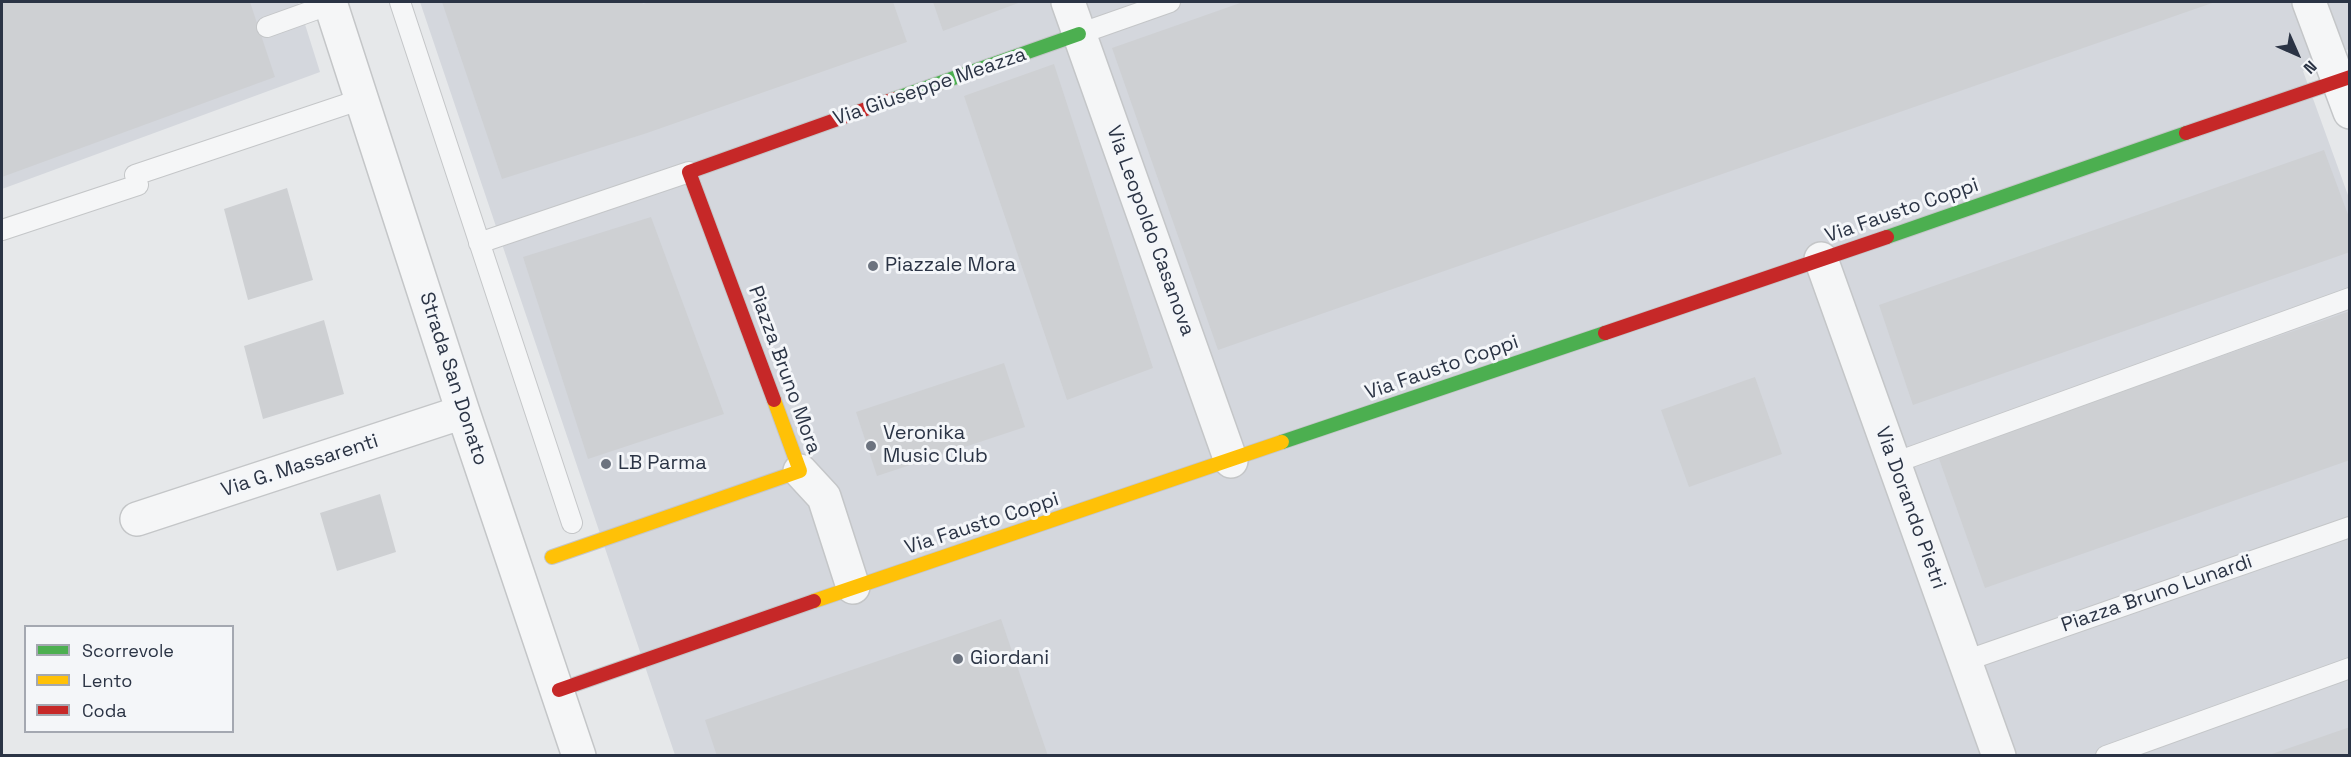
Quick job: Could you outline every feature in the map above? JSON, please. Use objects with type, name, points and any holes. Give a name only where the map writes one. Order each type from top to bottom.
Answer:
[{"type":"street","name":"Via Leopoldo Casanova","points":[[1068,2],[1231,460]]},
{"type":"street","points":[[2309,2],[2344,79],[2349,112]]},
{"type":"street","name":"Strada San Donato","points":[[330,3],[463,412],[559,690],[579,756]]},
{"type":"street","name":"Via Giuseppe Meazza","points":[[689,172],[1078,34]]},
{"type":"street","name":"Via Fausto Coppi","points":[[559,690],[853,587],[2344,79]]},
{"type":"street","name":"Piazza Bruno Mora","points":[[552,557],[800,471],[689,172]]},
{"type":"street","name":"Via Dorando Pietri","points":[[1821,259],[1999,756]]},
{"type":"street","name":"Via G. Massarenti","points":[[137,519],[463,412]]},
{"type":"street","points":[[800,471],[824,497],[853,587]]},
{"type":"lane","points":[[400,2],[572,523]]},
{"type":"lane","name":"Via Giuseppe Meazza","points":[[1078,34],[1170,2]]},
{"type":"lane","points":[[267,27],[330,3]]},
{"type":"lane","points":[[2,230],[362,99]]},
{"type":"lane","points":[[479,243],[689,172]]},
{"type":"lane","points":[[1894,463],[2349,298]]},
{"type":"lane","name":"Piazza Bruno Lunardi","points":[[1965,661],[2349,527]]},
{"type":"lane","points":[[2106,756],[2349,668]]},
{"type":"shaded area","points":[[2,2],[298,2],[320,72],[2,189]]},
{"type":"shaded area","points":[[420,2],[2349,2],[2349,49],[2303,71],[2349,198],[2349,755],[675,755]]},
{"type":"building","points":[[2,2],[250,2],[275,77],[2,177]]},
{"type":"building","points":[[442,2],[642,2],[643,4],[649,2],[893,2],[907,42],[647,133],[502,179]]},
{"type":"building","points":[[933,2],[1021,2],[943,31]]},
{"type":"building","points":[[1243,2],[2215,2],[1218,350],[1112,48]]},
{"type":"building","points":[[1054,64],[1153,368],[1067,400],[964,96]]},
{"type":"building","points":[[2324,150],[2350,220],[2350,252],[1913,405],[1879,305]]},
{"type":"building","points":[[287,188],[313,280],[248,300],[224,209]]},
{"type":"building","points":[[651,217],[724,414],[588,459],[523,257]]},
{"type":"building","points":[[2350,311],[2350,460],[1985,588],[1938,456]]},
{"type":"building","points":[[324,320],[344,394],[263,419],[244,346]]},
{"type":"building","points":[[1004,363],[1025,427],[877,476],[856,412]]},
{"type":"building","points":[[1755,377],[1782,454],[1689,487],[1661,410]]},
{"type":"building","points":[[380,494],[396,552],[337,571],[320,513]]},
{"type":"building","points":[[1001,619],[1048,756],[717,756],[705,720]]},
{"type":"building","points":[[2350,727],[2350,756],[2269,756],[2269,755]]},
{"type":"traffic: fast","points":[[894,99],[1079,34]]},
{"type":"traffic: fast","points":[[1887,237],[2186,133]]},
{"type":"traffic: fast","points":[[1282,442],[1605,333]]},
{"type":"traffic: slow","points":[[552,557],[800,471],[774,400]]},
{"type":"traffic: slow","points":[[814,601],[1282,442]]},
{"type":"traffic: jam","points":[[2186,133],[2350,77]]},
{"type":"traffic: jam","points":[[774,400],[689,172],[894,99]]},
{"type":"traffic: jam","points":[[1605,333],[1887,237]]},
{"type":"traffic: jam","points":[[559,690],[814,601]]},
{"type":"place","name":"Piazzale Mora","points":[[873,266]]},
{"type":"place","name":"Veronika Music Club","points":[[871,446]]},
{"type":"place","name":"LB Parma","points":[[606,464]]},
{"type":"place","name":"Giordani","points":[[958,659]]}]
